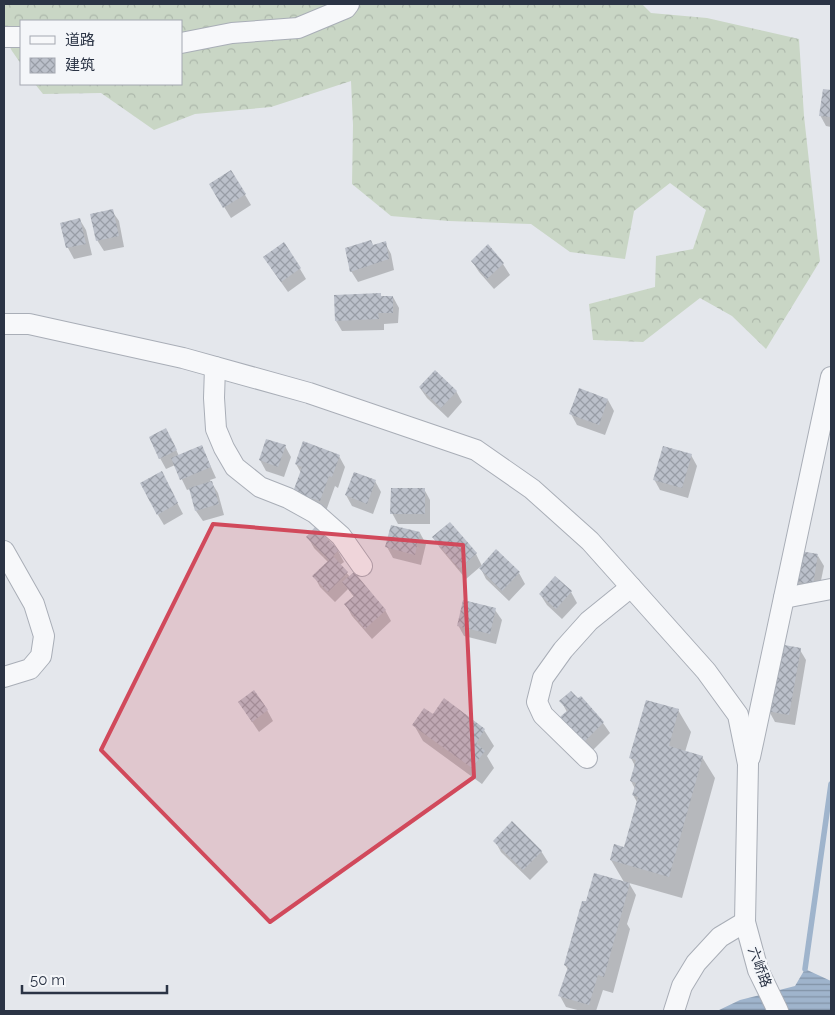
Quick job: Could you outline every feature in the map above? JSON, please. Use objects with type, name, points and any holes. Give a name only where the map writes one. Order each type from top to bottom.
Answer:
[{"type":"street","points":[[182,43],[232,33],[298,28],[346,8],[349,4]]},
{"type":"street","points":[[4,37],[20,37]]},
{"type":"street","points":[[4,324],[29,324],[183,358],[309,393],[476,450],[532,489],[590,541],[706,671],[738,715],[748,764]]},
{"type":"street","points":[[215,367],[214,398],[216,428],[224,448],[235,467],[260,487],[288,498],[315,513],[341,536],[362,566]]},
{"type":"street","points":[[748,764],[831,378]]},
{"type":"street","points":[[4,550],[34,604],[44,636],[41,656],[30,669],[4,678]]},
{"type":"street","points":[[587,758],[544,715],[537,702],[543,678],[562,650],[589,621],[631,587]]},
{"type":"street","points":[[784,598],[831,589]]},
{"type":"street","name":"六峤路","points":[[748,764],[745,922],[758,970],[778,1011]]},
{"type":"street","points":[[674,1011],[682,986],[696,963],[720,938],[745,922]]},
{"type":"highlighted area","points":[[213,524],[463,545],[474,777],[270,922],[101,750]]},
{"type":"green space","points":[[4,4],[642,4],[651,13],[707,18],[799,39],[804,116],[820,261],[766,349],[732,316],[700,298],[643,342],[593,340],[589,304],[655,287],[656,256],[693,249],[706,210],[670,183],[634,211],[625,259],[570,252],[531,224],[449,221],[391,216],[352,184],[353,125],[351,81],[271,107],[195,114],[154,130],[101,93],[43,94],[36,85],[182,85],[182,20],[20,20],[20,63],[4,36]]},
{"type":"water","points":[[805,969],[831,981],[831,1011],[717,1011],[740,1000],[795,986]]},
{"type":"building","points":[[823,89],[831,90],[831,117],[819,116]]},
{"type":"building","points":[[231,170],[246,194],[223,208],[209,184]]},
{"type":"building","points":[[113,209],[119,236],[96,241],[90,214]]},
{"type":"building","points":[[80,218],[86,244],[66,248],[60,223]]},
{"type":"building","points":[[371,240],[373,245],[386,241],[389,259],[350,272],[345,248]]},
{"type":"building","points":[[284,242],[301,268],[281,282],[263,257]]},
{"type":"building","points":[[488,244],[504,263],[487,279],[471,261]]},
{"type":"building","points":[[381,293],[381,296],[393,296],[393,313],[378,313],[379,319],[335,321],[334,295]]},
{"type":"building","points":[[435,370],[457,391],[441,408],[419,387]]},
{"type":"building","points":[[579,388],[608,399],[599,425],[569,414]]},
{"type":"building","points":[[166,428],[177,450],[159,459],[149,437]]},
{"type":"building","points":[[266,439],[286,445],[278,467],[259,460]]},
{"type":"building","points":[[303,441],[340,455],[332,477],[329,476],[320,501],[293,492],[302,467],[295,464]]},
{"type":"building","points":[[202,445],[211,467],[180,480],[171,458]]},
{"type":"building","points":[[663,446],[692,454],[682,488],[653,480]]},
{"type":"building","points":[[162,471],[178,503],[157,515],[140,483]]},
{"type":"building","points":[[354,472],[376,480],[367,504],[345,495]]},
{"type":"building","points":[[212,481],[219,504],[195,511],[189,488]]},
{"type":"building","points":[[391,488],[425,488],[425,514],[390,514]]},
{"type":"building","points":[[450,522],[477,553],[459,569],[432,537]]},
{"type":"building","points":[[391,525],[420,532],[415,555],[385,547]]},
{"type":"building","points":[[315,527],[339,550],[333,556],[348,572],[328,592],[312,576],[329,560],[306,537]]},
{"type":"building","points":[[496,549],[520,572],[502,591],[479,568]]},
{"type":"building","points":[[800,551],[818,554],[813,585],[794,581]]},
{"type":"building","points":[[354,572],[386,610],[365,629],[344,604],[354,596],[342,582]]},
{"type":"building","points":[[555,576],[572,591],[556,609],[539,594]]},
{"type":"building","points":[[463,600],[496,608],[490,634],[457,626]]},
{"type":"building","points":[[779,644],[801,648],[789,715],[767,711]]},
{"type":"building","points":[[254,690],[268,710],[252,722],[238,702]]},
{"type":"building","points":[[571,691],[578,698],[581,696],[604,722],[583,743],[560,717],[568,710],[559,701]]},
{"type":"building","points":[[444,698],[485,729],[476,743],[485,751],[472,768],[412,725],[424,708],[433,714]]},
{"type":"building","points":[[646,700],[679,709],[669,746],[703,756],[669,877],[610,860],[614,844],[624,847],[638,797],[632,795],[636,783],[630,781],[636,760],[629,758]]},
{"type":"building","points":[[512,821],[542,851],[523,870],[493,841]]},
{"type":"building","points":[[594,873],[630,883],[604,977],[598,975],[589,1005],[558,996],[568,967],[564,965],[582,901],[586,901]]},
{"type":"waterway","points":[[805,969],[831,784]]}]
